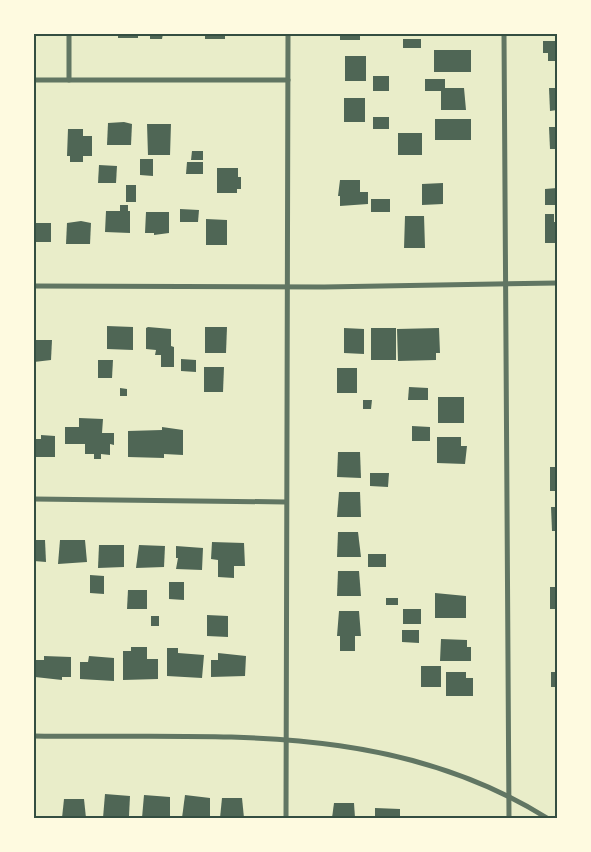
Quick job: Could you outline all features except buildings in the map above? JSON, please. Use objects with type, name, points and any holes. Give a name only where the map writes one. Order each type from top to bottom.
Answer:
[{"type":"street","points":[[70,34],[70,80]]},
{"type":"street","points":[[286,818],[288,34]]},
{"type":"street","points":[[504,34],[509,818]]},
{"type":"street","points":[[34,80],[288,80]]},
{"type":"street","points":[[34,286],[557,283]]},
{"type":"street","points":[[34,500],[286,502]]},
{"type":"street","points":[[34,736],[286,739],[346,745],[402,756],[451,772],[509,796],[547,818]]}]
